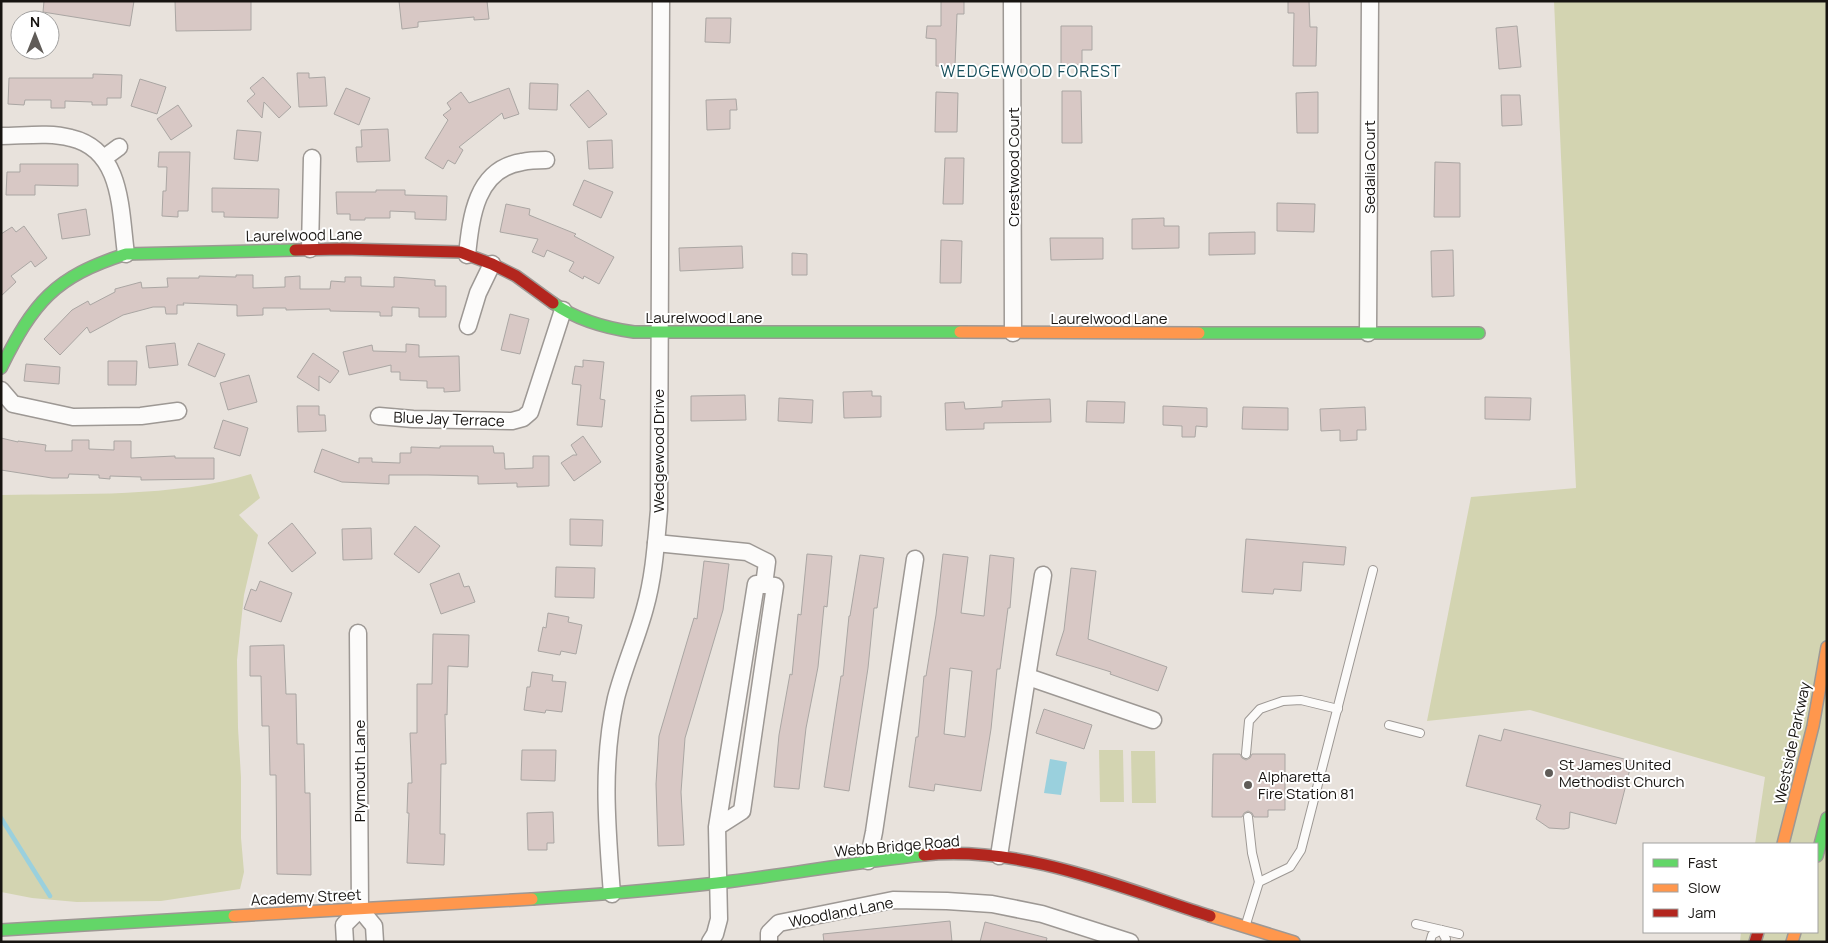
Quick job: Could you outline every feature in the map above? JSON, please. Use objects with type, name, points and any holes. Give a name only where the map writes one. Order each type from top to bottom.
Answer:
[{"type":"street","name":"Wedgewood Drive","points":[[612,894],[606,808],[607,757],[616,698],[645,607],[656,543],[659,510],[660,1]]},
{"type":"street","name":"Crestwood Court","points":[[1012,1],[1013,333]]},
{"type":"street","name":"Sedalia Court","points":[[1368,333],[1370,1]]},
{"type":"street","points":[[1,136],[70,137],[95,149],[104,158],[117,185],[126,254]]},
{"type":"street","points":[[104,158],[119,147]]},
{"type":"street","points":[[310,250],[312,158]]},
{"type":"street","points":[[467,255],[474,209],[479,194],[487,182],[498,172],[512,164],[546,160]]},
{"type":"street","name":"Laurelwood Lane","points":[[1,368],[36,306],[56,287],[78,272],[103,260],[126,254],[342,249],[460,252],[492,264],[516,276],[563,310],[587,322],[610,329],[634,332],[1479,333]]},
{"type":"street","points":[[468,326],[478,294],[492,264]]},
{"type":"street","name":"Blue Jay Terrace","points":[[379,416],[413,419],[512,421],[534,417],[563,310]]},
{"type":"street","points":[[1,390],[13,404],[73,418],[150,415],[178,411]]},
{"type":"street","points":[[656,543],[747,552],[767,562],[764,585]]},
{"type":"street","points":[[868,862],[915,559]]},
{"type":"street","points":[[999,856],[1043,575]]},
{"type":"street","points":[[710,942],[715,934],[719,919],[717,827],[756,584],[775,586],[742,811],[717,827]]},
{"type":"street","name":"Plymouth Lane","points":[[358,633],[360,909]]},
{"type":"street","name":"Westside Parkway","points":[[1783,843],[1813,726],[1827,647]]},
{"type":"street","points":[[1028,677],[1152,720]]},
{"type":"street","points":[[1818,852],[1827,818]]},
{"type":"street","name":"Webb Bridge Road","points":[[612,894],[718,883],[937,854],[999,856],[1065,870],[1294,942]]},
{"type":"street","name":"Academy Street","points":[[1,930],[612,894]]},
{"type":"street","name":"Woodland Lane","points":[[769,942],[769,933],[779,924],[893,900],[947,900],[992,904],[1042,914],[1130,942]]},
{"type":"street","points":[[345,942],[344,925],[360,909],[374,926],[374,942]]},
{"type":"lane","points":[[1259,882],[1290,868],[1302,850],[1373,570]]},
{"type":"lane","points":[[1246,754],[1249,721],[1260,709],[1283,701],[1302,700],[1338,709]]},
{"type":"lane","points":[[1389,725],[1420,733]]},
{"type":"lane","points":[[1245,926],[1259,882],[1252,853],[1248,817]]},
{"type":"lane","points":[[1416,924],[1460,934]]},
{"type":"lane","points":[[1430,942],[1432,935],[1441,930]]},
{"type":"lane","points":[[1441,930],[1446,939],[1445,942]]},
{"type":"green space","points":[[1554,1],[1827,1],[1827,942],[1740,942],[1741,933],[1818,933],[1818,843],[1755,843],[1765,777],[1530,710],[1427,721],[1471,497],[1576,488]]},
{"type":"green space","points":[[251,474],[260,498],[239,515],[258,535],[244,595],[237,660],[241,838],[244,872],[240,889],[161,901],[77,902],[32,898],[1,892],[1,495],[159,491],[221,482]]},
{"type":"green space","points":[[1099,750],[1123,750],[1124,802],[1100,802]]},
{"type":"green space","points":[[1131,751],[1155,751],[1156,803],[1132,803]]},
{"type":"water","points":[[1050,759],[1067,762],[1061,795],[1044,793]]},
{"type":"building","points":[[44,1],[134,1],[130,26],[60,15],[60,10],[43,10]]},
{"type":"building","points":[[175,1],[251,1],[251,30],[176,31]]},
{"type":"building","points":[[399,1],[487,1],[489,19],[474,20],[474,17],[418,22],[418,27],[402,29]]},
{"type":"building","points":[[941,1],[964,1],[964,14],[957,14],[955,66],[936,66],[936,39],[926,38],[927,26],[941,26]]},
{"type":"building","points":[[1288,1],[1309,1],[1310,27],[1317,27],[1316,66],[1293,66],[1294,13],[1288,13]]},
{"type":"building","points":[[706,18],[731,18],[730,43],[705,42]]},
{"type":"building","points":[[1061,26],[1092,26],[1092,50],[1082,50],[1082,65],[1061,65]]},
{"type":"building","points":[[1517,26],[1521,67],[1499,69],[1496,28]]},
{"type":"building","points":[[297,73],[309,73],[309,78],[325,77],[327,106],[299,107]]},
{"type":"building","points":[[93,74],[122,75],[121,98],[107,98],[107,105],[92,105],[92,102],[65,101],[65,108],[51,108],[51,100],[25,100],[24,105],[8,104],[9,78],[93,78]]},
{"type":"building","points":[[263,77],[291,107],[279,118],[264,102],[262,118],[247,101],[255,94],[250,88]]},
{"type":"building","points":[[140,79],[166,87],[157,114],[131,106]]},
{"type":"building","points":[[530,83],[558,84],[557,110],[529,109]]},
{"type":"building","points":[[346,88],[370,98],[359,125],[334,114]]},
{"type":"building","points":[[509,88],[519,114],[504,119],[502,113],[459,147],[463,150],[455,164],[448,160],[443,169],[425,158],[448,120],[443,115],[451,109],[447,103],[461,92],[469,103]]},
{"type":"building","points":[[588,90],[607,114],[589,128],[570,105]]},
{"type":"building","points":[[1062,91],[1081,91],[1082,143],[1062,143]]},
{"type":"building","points":[[936,92],[958,93],[957,132],[935,132]]},
{"type":"building","points":[[1318,92],[1318,133],[1297,133],[1296,93]]},
{"type":"building","points":[[1501,95],[1520,95],[1522,125],[1502,126]]},
{"type":"building","points":[[736,99],[737,110],[730,110],[730,129],[707,130],[706,100]]},
{"type":"building","points":[[178,105],[192,126],[171,140],[157,119]]},
{"type":"building","points":[[388,129],[390,161],[357,162],[356,147],[362,147],[361,130]]},
{"type":"building","points":[[237,130],[261,132],[258,161],[234,159]]},
{"type":"building","points":[[612,140],[613,168],[589,169],[587,141]]},
{"type":"building","points":[[159,152],[190,152],[188,211],[178,211],[178,217],[162,216],[163,191],[166,191],[167,167],[158,167]]},
{"type":"building","points":[[945,158],[964,158],[963,204],[943,204]]},
{"type":"building","points":[[1435,162],[1460,163],[1460,217],[1434,217]]},
{"type":"building","points":[[20,164],[78,164],[78,186],[35,185],[35,195],[6,195],[7,172],[20,172]]},
{"type":"building","points":[[584,180],[613,192],[601,218],[573,205]]},
{"type":"building","points":[[212,188],[279,189],[278,218],[224,217],[224,212],[212,212]]},
{"type":"building","points":[[376,190],[405,190],[405,195],[447,196],[446,220],[415,219],[415,212],[390,211],[390,218],[365,218],[365,220],[350,220],[350,214],[337,214],[336,192],[376,192]]},
{"type":"building","points":[[1277,203],[1315,204],[1314,232],[1277,231]]},
{"type":"building","points":[[506,204],[530,209],[529,215],[576,234],[574,236],[614,257],[599,284],[584,276],[583,279],[569,271],[574,262],[547,250],[544,257],[532,252],[538,239],[500,232]]},
{"type":"building","points":[[86,209],[90,235],[62,239],[58,214]]},
{"type":"building","points":[[1164,218],[1164,226],[1179,226],[1179,248],[1132,249],[1132,219]]},
{"type":"building","points":[[24,226],[47,258],[35,267],[31,261],[11,276],[16,282],[1,296],[1,234],[12,227],[16,232]]},
{"type":"building","points":[[1255,232],[1255,254],[1209,255],[1209,233]]},
{"type":"building","points":[[1050,238],[1103,238],[1103,259],[1051,260]]},
{"type":"building","points":[[941,240],[962,241],[961,283],[940,283]]},
{"type":"building","points":[[742,246],[743,268],[680,271],[679,248]]},
{"type":"building","points":[[1453,250],[1454,296],[1432,297],[1431,251]]},
{"type":"building","points":[[792,253],[807,254],[807,275],[792,275]]},
{"type":"building","points":[[236,275],[253,275],[253,288],[285,287],[285,277],[300,276],[300,289],[330,289],[331,281],[345,282],[345,277],[361,277],[361,286],[394,287],[394,277],[435,280],[435,286],[446,286],[446,317],[419,317],[419,308],[392,307],[392,316],[380,316],[380,312],[263,308],[263,315],[237,316],[237,305],[183,303],[184,305],[177,305],[177,314],[166,314],[165,307],[153,307],[123,315],[90,333],[87,327],[60,355],[44,339],[72,310],[88,301],[90,305],[115,292],[115,289],[141,282],[142,288],[168,287],[167,278],[199,278],[199,276],[236,277]]},
{"type":"building","points":[[510,314],[529,319],[520,354],[501,350]]},
{"type":"building","points":[[175,343],[178,365],[149,368],[146,346]]},
{"type":"building","points":[[198,343],[225,354],[215,377],[188,365]]},
{"type":"building","points":[[406,344],[419,345],[419,357],[459,356],[460,391],[444,392],[444,388],[427,388],[427,381],[400,380],[400,372],[391,372],[391,365],[349,375],[343,352],[372,345],[373,351],[406,352]]},
{"type":"building","points":[[313,353],[339,371],[330,383],[319,376],[319,391],[297,377]]},
{"type":"building","points":[[583,360],[604,362],[600,399],[605,400],[602,427],[577,425],[581,385],[572,384],[575,366],[583,367]]},
{"type":"building","points":[[108,361],[137,361],[136,385],[108,385]]},
{"type":"building","points":[[26,364],[60,367],[59,384],[24,381]]},
{"type":"building","points":[[249,375],[257,402],[228,410],[220,383]]},
{"type":"building","points":[[872,391],[872,396],[881,396],[881,417],[844,418],[843,392]]},
{"type":"building","points":[[745,395],[746,420],[691,421],[691,396]]},
{"type":"building","points":[[1485,397],[1531,398],[1530,420],[1485,419]]},
{"type":"building","points":[[779,398],[813,400],[812,423],[778,421]]},
{"type":"building","points":[[1050,399],[1051,422],[984,423],[984,429],[946,430],[945,403],[964,402],[965,409],[1002,407],[1002,401]]},
{"type":"building","points":[[1087,401],[1125,402],[1124,423],[1086,422]]},
{"type":"building","points":[[297,406],[319,406],[319,415],[325,415],[326,431],[298,432]]},
{"type":"building","points":[[1163,406],[1207,408],[1207,427],[1196,426],[1195,437],[1182,437],[1182,426],[1163,425]]},
{"type":"building","points":[[1243,407],[1288,408],[1288,430],[1242,429]]},
{"type":"building","points":[[1365,407],[1366,430],[1357,430],[1357,440],[1340,441],[1340,430],[1321,431],[1320,409]]},
{"type":"building","points":[[223,420],[248,428],[240,456],[214,448]]},
{"type":"building","points":[[583,436],[601,462],[574,481],[561,463],[573,455],[577,455],[571,445]]},
{"type":"building","points":[[1,438],[46,445],[45,451],[72,451],[72,440],[89,440],[89,449],[114,450],[114,441],[131,441],[131,458],[175,456],[175,458],[214,458],[214,479],[141,480],[141,477],[110,476],[110,479],[99,478],[99,475],[69,474],[68,478],[52,478],[1,470]]},
{"type":"building","points":[[440,446],[493,446],[494,453],[504,453],[505,469],[533,468],[533,456],[549,456],[549,486],[517,487],[517,483],[478,484],[478,476],[428,475],[389,475],[389,484],[342,482],[314,472],[322,449],[359,463],[359,458],[372,458],[372,462],[400,463],[400,453],[411,453],[411,447],[440,448]]},
{"type":"building","points":[[570,519],[603,520],[602,546],[570,545]]},
{"type":"building","points":[[292,523],[316,553],[292,572],[268,543]]},
{"type":"building","points":[[415,526],[440,546],[419,573],[394,554]]},
{"type":"building","points":[[371,528],[372,559],[343,560],[342,529]]},
{"type":"building","points":[[1246,539],[1346,547],[1344,565],[1303,562],[1301,591],[1274,589],[1273,594],[1242,592]]},
{"type":"building","points":[[807,554],[832,556],[827,607],[824,606],[818,667],[806,728],[799,789],[774,787],[779,735],[790,674],[792,675],[798,614],[801,615]]},
{"type":"building","points":[[943,554],[968,557],[961,613],[984,616],[990,555],[1014,558],[1010,608],[1008,608],[1000,669],[997,669],[991,729],[981,791],[935,784],[934,791],[909,787],[916,737],[918,737],[924,676],[926,676]],"holes":[[[950,668],[972,671],[965,737],[944,734]]]},
{"type":"building","points":[[860,555],[884,558],[877,608],[874,608],[868,668],[849,791],[824,787],[841,676],[843,676],[849,616]]},
{"type":"building","points":[[704,561],[729,564],[723,610],[685,738],[681,792],[684,845],[658,846],[656,784],[659,736],[694,618],[697,619]]},
{"type":"building","points":[[556,567],[595,568],[594,598],[555,597]]},
{"type":"building","points":[[1071,568],[1096,571],[1088,639],[1167,667],[1158,691],[1110,674],[1111,672],[1056,655],[1064,630]]},
{"type":"building","points":[[459,573],[464,587],[469,586],[475,602],[441,614],[430,584]]},
{"type":"building","points":[[260,581],[292,593],[281,622],[244,609],[251,589],[256,591]]},
{"type":"building","points":[[548,613],[569,617],[568,622],[582,625],[576,654],[561,651],[560,655],[538,651],[543,627],[546,628]]},
{"type":"building","points":[[433,634],[469,635],[468,667],[448,666],[447,715],[445,714],[446,764],[441,764],[440,834],[445,834],[444,865],[407,863],[408,783],[412,783],[410,733],[417,733],[417,684],[432,684]]},
{"type":"building","points":[[284,645],[286,694],[296,694],[297,744],[304,744],[305,793],[310,793],[311,875],[277,874],[276,775],[270,775],[269,726],[262,726],[261,676],[250,676],[250,646]]},
{"type":"building","points":[[532,672],[553,675],[552,681],[566,682],[562,712],[546,710],[545,713],[524,710],[527,687],[530,687]]},
{"type":"building","points":[[1044,709],[1092,725],[1084,749],[1036,733]]},
{"type":"building","name":"St James United Methodist Church","points":[[1504,729],[1632,761],[1616,824],[1570,812],[1569,828],[1549,828],[1536,819],[1541,805],[1466,786],[1479,735],[1501,741]]},
{"type":"building","points":[[522,750],[556,750],[555,781],[521,780]]},
{"type":"building","points":[[1213,754],[1240,754],[1246,760],[1252,754],[1285,754],[1285,810],[1268,810],[1268,817],[1254,817],[1248,811],[1242,817],[1212,817]]},
{"type":"building","points":[[553,812],[554,843],[547,843],[547,850],[528,850],[527,813]]},
{"type":"building","points":[[950,921],[952,942],[824,942],[823,934]]},
{"type":"building","points":[[985,922],[1047,938],[1046,942],[980,942]]},
{"type":"waterway","points":[[1,818],[50,896]]},
{"type":"traffic: fast","points":[[1,368],[24,326],[49,295],[81,272],[101,263],[126,254],[295,250]]},
{"type":"traffic: fast","points":[[553,303],[572,314],[592,322],[634,332],[960,332]]},
{"type":"traffic: fast","points":[[1199,333],[1479,333]]},
{"type":"traffic: fast","points":[[1818,852],[1827,818]]},
{"type":"traffic: fast","points":[[532,899],[717,883],[924,855]]},
{"type":"traffic: fast","points":[[1,930],[234,916]]},
{"type":"traffic: slow","points":[[960,332],[1199,333]]},
{"type":"traffic: slow","points":[[1783,843],[1813,726],[1827,647]]},
{"type":"traffic: slow","points":[[234,916],[532,899]]},
{"type":"traffic: slow","points":[[1210,916],[1294,942]]},
{"type":"traffic: slow","points":[[1792,942],[1795,933]]},
{"type":"traffic: jam","points":[[295,250],[342,249],[460,252],[492,264],[516,276],[553,303]]},
{"type":"traffic: jam","points":[[924,855],[997,856],[1033,862],[1105,881],[1210,916]]},
{"type":"traffic: jam","points":[[1755,942],[1758,933]]},
{"type":"place","name":"St James United Methodist Church","points":[[1549,773]]},
{"type":"place","name":"Alpharetta Fire Station 81","points":[[1248,785]]},
{"type":"district","name":"WEDGEWOOD FOREST","points":[[1031,71]]}]
